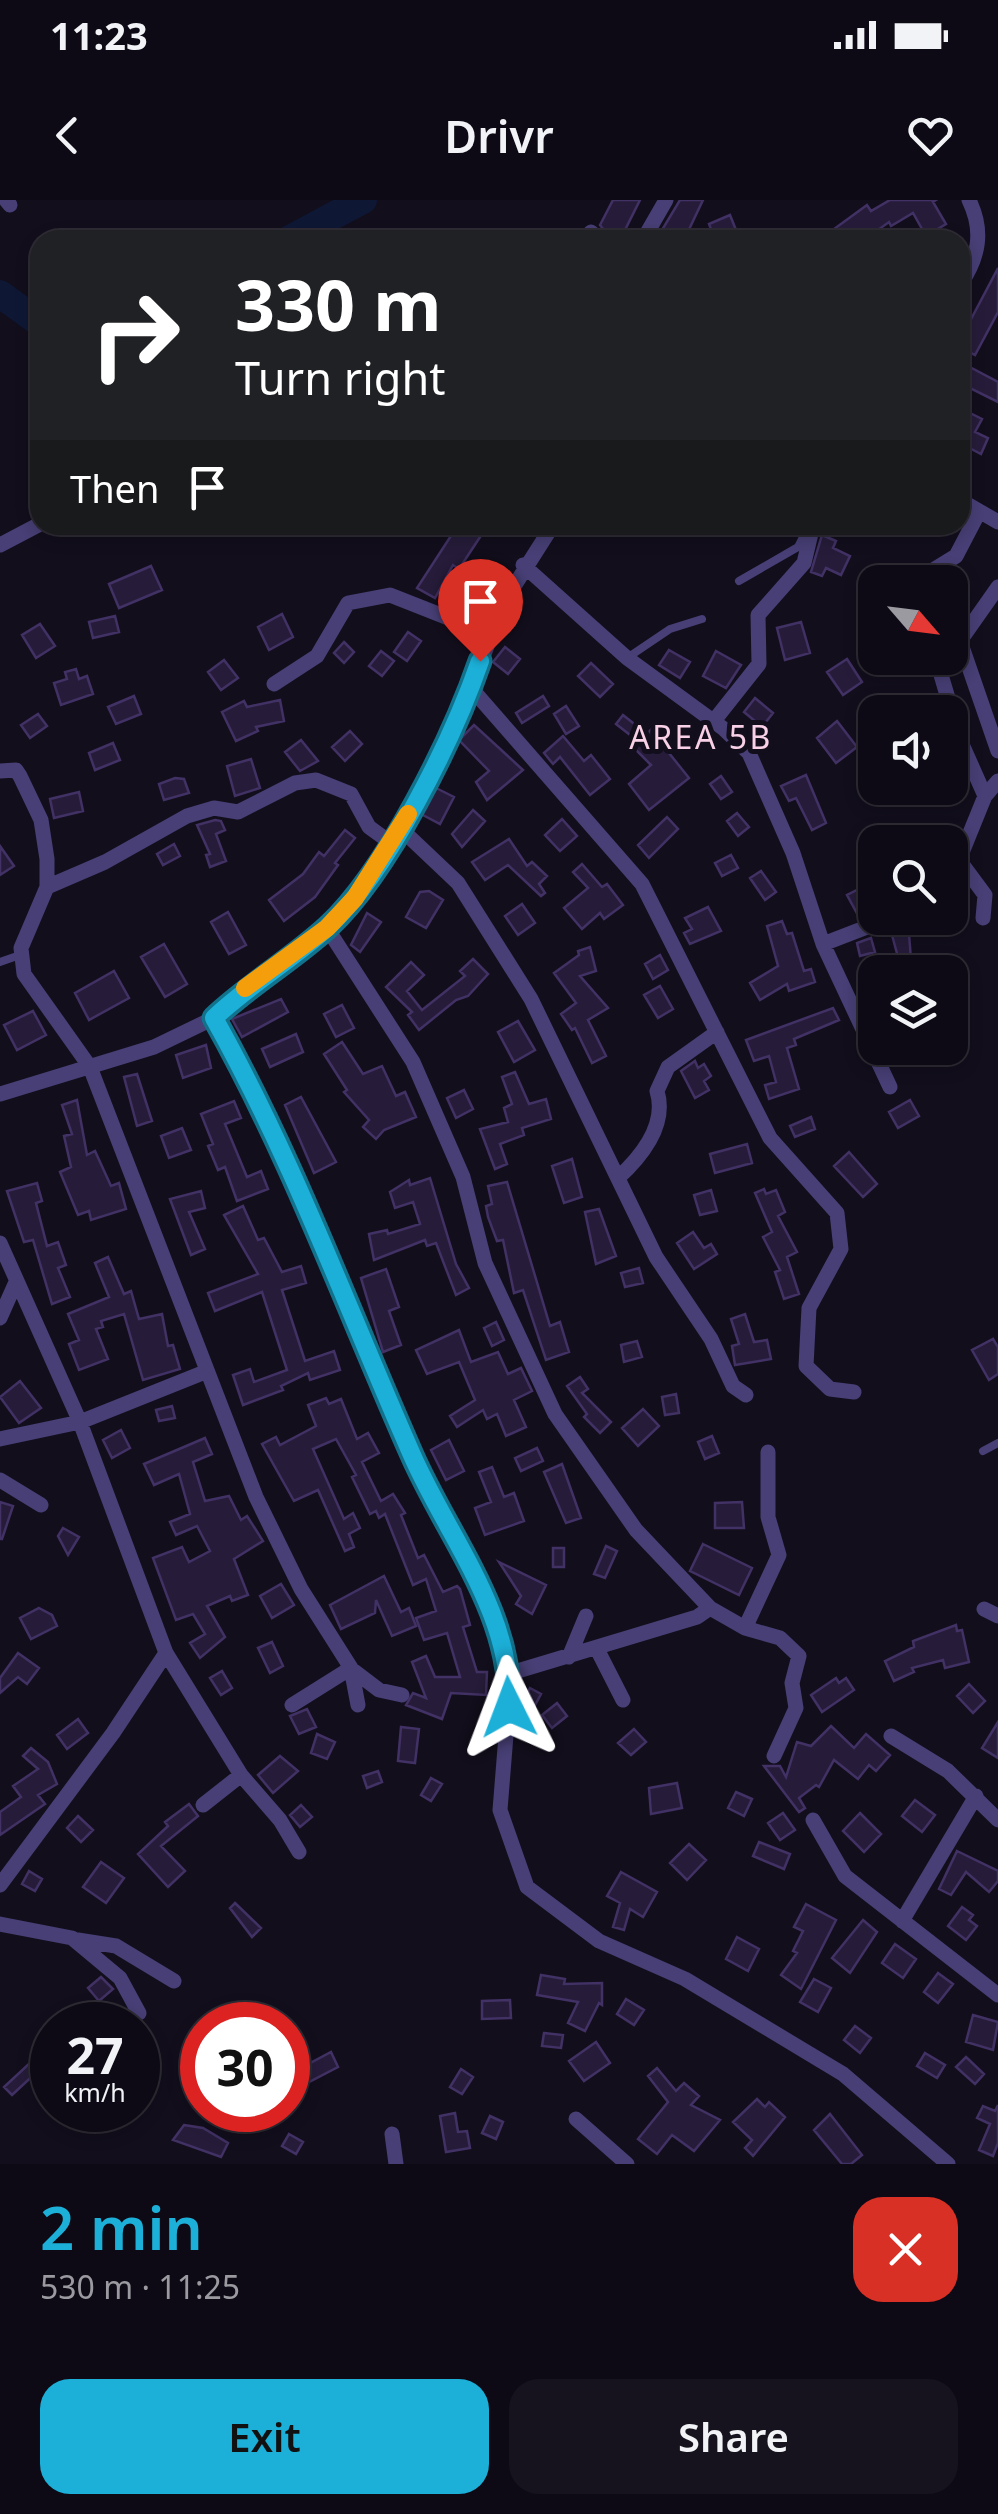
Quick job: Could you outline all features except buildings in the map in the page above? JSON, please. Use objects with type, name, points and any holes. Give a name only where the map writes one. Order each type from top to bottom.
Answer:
[{"type":"street","points":[[649,230],[666,200]]},
{"type":"street","points":[[968,200],[980,236],[970,268]]},
{"type":"street","points":[[970,506],[998,522]]},
{"type":"street","points":[[970,529],[979,512]]},
{"type":"street","points":[[0,545],[30,529]]},
{"type":"street","points":[[0,1094],[154,1047],[214,1018],[248,985],[327,928],[355,898],[401,828],[471,688],[489,634],[523,564],[545,535]]},
{"type":"street","points":[[713,722],[759,664],[758,615],[804,563],[809,535]]},
{"type":"street","points":[[941,565],[956,556],[967,535]]},
{"type":"street","points":[[523,564],[628,658],[749,754],[766,787],[823,944],[890,1088]]},
{"type":"street","points":[[998,587],[960,641],[998,750]]},
{"type":"street","points":[[274,684],[318,656],[348,603],[390,594],[489,634]]},
{"type":"street","points":[[941,675],[961,742],[985,796]]},
{"type":"street","points":[[471,688],[587,815],[642,884],[770,1138],[837,1213],[841,1249],[809,1308],[806,1366],[830,1389],[854,1392]]},
{"type":"street","points":[[0,771],[16,770],[41,820],[46,887],[20,955],[24,974],[90,1067],[204,1372],[278,1545],[351,1668],[358,1705]]},
{"type":"street","points":[[46,887],[104,862],[167,824],[214,808],[238,812],[295,783],[316,780],[350,794],[370,827],[391,843]]},
{"type":"street","points":[[968,838],[985,796],[998,781]]},
{"type":"street","points":[[401,828],[458,883],[531,999],[656,1258],[711,1340],[734,1386],[746,1396]]},
{"type":"street","points":[[968,872],[986,896],[983,918]]},
{"type":"street","points":[[327,928],[413,1062],[463,1177],[485,1263],[555,1414],[636,1530],[710,1608],[746,1628],[780,1638],[800,1656],[792,1683],[796,1708],[774,1756]]},
{"type":"street","points":[[823,944],[858,930]]},
{"type":"street","points":[[214,1018],[286,1154],[413,1457],[498,1628],[511,1673],[500,1810],[527,1887],[598,1941],[686,1979],[843,2074],[948,2164]]},
{"type":"street","points":[[618,1178],[639,1158],[663,1109],[657,1090],[668,1067],[718,1032]]},
{"type":"street","points":[[0,1243],[80,1422],[166,1653],[241,1775],[280,1820],[299,1852]]},
{"type":"street","points":[[0,1318],[16,1282]]},
{"type":"street","points":[[0,1439],[80,1422],[204,1372]]},
{"type":"street","points":[[746,1628],[779,1555],[768,1517],[768,1452]]},
{"type":"street","points":[[0,1480],[41,1505]]},
{"type":"street","points":[[511,1673],[570,1658],[710,1608]]},
{"type":"street","points":[[570,1658],[586,1616]]},
{"type":"street","points":[[596,1648],[623,1700]]},
{"type":"street","points":[[0,1885],[113,1733],[166,1653]]},
{"type":"street","points":[[351,1668],[379,1690],[402,1695]]},
{"type":"street","points":[[292,1705],[351,1668]]},
{"type":"street","points":[[892,1736],[948,1771],[998,1820]]},
{"type":"street","points":[[203,1804],[241,1775]]},
{"type":"street","points":[[902,1921],[976,1796]]},
{"type":"street","points":[[813,1820],[845,1876],[998,1996]]},
{"type":"street","points":[[0,1924],[116,1946],[174,1981]]},
{"type":"street","points":[[74,1939],[120,1978],[133,2002]]},
{"type":"street","points":[[576,2119],[627,2164]]},
{"type":"street","points":[[392,2134],[396,2164]]},
{"type":"lane","points":[[739,581],[798,546],[805,535]]},
{"type":"lane","points":[[628,658],[670,629],[702,619]]},
{"type":"lane","points":[[0,962],[20,955]]},
{"type":"lane","points":[[983,1451],[998,1443]]},
{"type":"waterway","points":[[307,230],[363,200]]},
{"type":"waterway","points":[[0,294],[30,316]]},
{"type":"slow traffic","points":[[245,988],[327,928],[355,898],[408,814]]},
{"type":"district","name":"AREA 5B","points":[[701,736]]},
{"type":"route","points":[[480,661],[471,688],[401,828],[355,898],[327,928],[248,985],[214,1018],[286,1154],[413,1457],[439,1514],[481,1588],[511,1673],[509,1707]]}]
